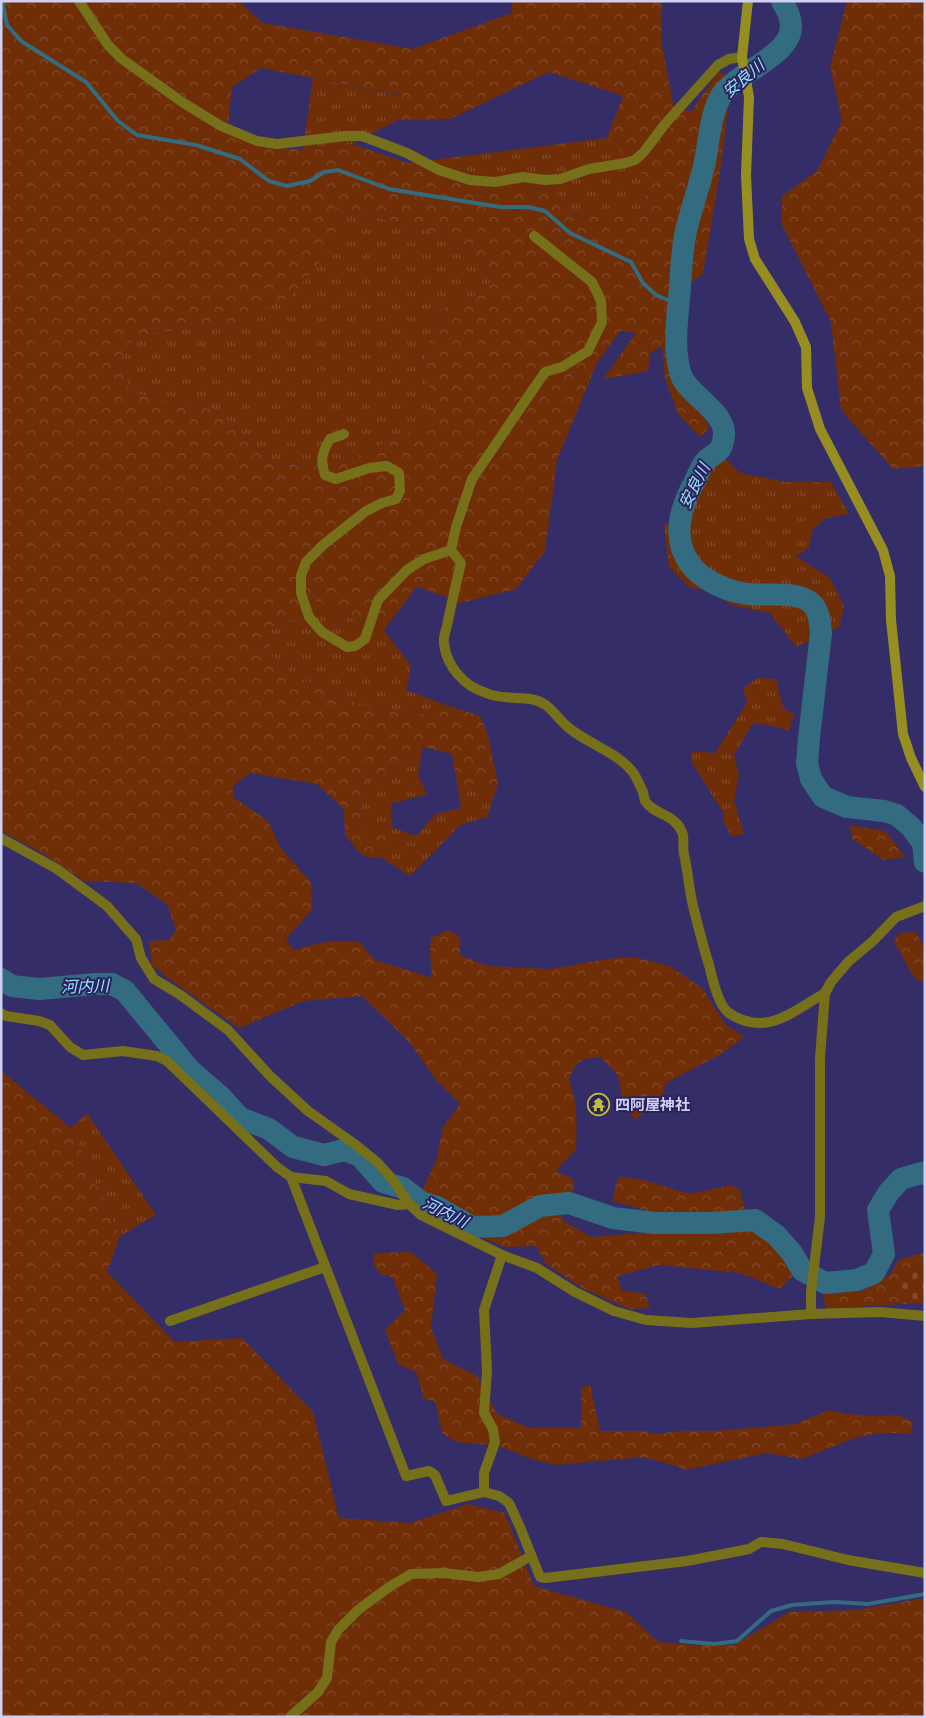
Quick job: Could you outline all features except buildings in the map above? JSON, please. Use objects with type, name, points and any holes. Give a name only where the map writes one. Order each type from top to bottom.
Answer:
[{"type":"street","points":[[79,1],[108,44],[122,59],[182,102],[222,126],[257,141],[277,144],[362,136],[407,152],[439,170],[470,180],[495,182],[523,177],[545,180],[560,178],[589,169],[625,164],[635,160],[718,65],[729,59],[743,61]]},
{"type":"street","points":[[748,1],[743,61],[749,88],[746,175],[749,239],[755,259],[795,322],[806,347],[808,388],[820,429],[883,550],[890,576],[890,620],[903,734],[911,758],[925,786]]},
{"type":"street","points":[[451,550],[472,479],[545,372],[562,367],[588,351],[602,322],[601,301],[592,282],[534,236]]},
{"type":"street","points":[[344,434],[330,438],[325,447],[321,464],[324,475],[336,479],[369,468],[387,466],[399,473],[400,491],[396,499],[366,511],[323,545],[306,562],[301,576],[301,593],[309,617],[322,632],[347,647],[355,646],[365,639],[378,600],[407,570],[424,559],[451,550]]},
{"type":"street","points":[[451,550],[461,563],[443,642],[448,661],[454,671],[466,682],[486,693],[511,698],[531,699],[549,706],[558,719],[570,730],[612,755],[631,770],[643,791],[645,801],[674,820],[683,833],[682,849],[693,905],[708,963],[722,1004],[727,1012],[750,1023],[775,1022],[825,993]]},
{"type":"street","points":[[1,838],[57,869],[107,906],[136,939],[141,958],[154,978],[228,1030],[270,1076],[308,1111],[378,1163],[393,1180],[406,1200],[421,1215],[502,1255],[537,1268],[575,1292],[614,1311],[646,1320],[692,1323],[811,1314],[880,1312],[925,1316]]},
{"type":"street","points":[[811,1314],[811,1292],[820,1217],[820,1058],[825,993],[831,982],[848,962],[873,941],[896,917],[925,906]]},
{"type":"street","points":[[1,1013],[6,1016],[39,1021],[50,1025],[70,1047],[83,1055],[123,1051],[158,1056],[167,1061],[277,1167],[291,1177],[326,1181],[349,1194],[398,1205],[406,1200]]},
{"type":"street","points":[[291,1177],[406,1476],[429,1471],[435,1475],[446,1501],[484,1492],[499,1496],[509,1503],[540,1577],[545,1578],[687,1561],[749,1548],[761,1542],[784,1544],[848,1560],[925,1573]]},
{"type":"street","points":[[484,1492],[484,1473],[496,1442],[493,1430],[484,1413],[488,1371],[484,1310],[502,1255]]},
{"type":"street","points":[[170,1321],[325,1267]]},
{"type":"street","points":[[290,1717],[318,1692],[327,1678],[331,1642],[338,1630],[358,1610],[389,1588],[411,1574],[444,1573],[478,1577],[499,1574],[531,1556]]},
{"type":"green space","points":[[1,1],[239,1],[263,23],[412,49],[512,13],[512,1],[662,1],[661,39],[674,109],[692,111],[718,72],[732,77],[720,172],[703,273],[692,282],[677,283],[673,376],[710,427],[700,437],[678,414],[665,378],[662,346],[650,353],[648,371],[603,379],[636,333],[620,331],[597,363],[557,460],[545,551],[516,589],[460,603],[417,586],[384,630],[344,616],[306,596],[301,618],[276,623],[267,636],[271,655],[302,679],[355,703],[415,717],[443,704],[480,716],[488,735],[498,784],[458,788],[452,754],[423,747],[361,786],[360,827],[392,836],[382,858],[362,856],[345,835],[344,809],[317,784],[250,773],[233,786],[233,797],[268,821],[280,847],[311,883],[312,910],[286,939],[293,950],[329,941],[359,942],[375,960],[432,978],[431,938],[448,930],[460,937],[460,955],[487,966],[551,969],[606,959],[633,957],[670,966],[703,989],[725,1024],[744,1037],[721,1054],[666,1083],[660,1102],[634,1120],[622,1098],[618,1076],[600,1057],[584,1060],[574,1068],[569,1079],[577,1123],[576,1150],[556,1171],[573,1179],[574,1191],[556,1202],[563,1221],[592,1237],[653,1232],[652,1212],[612,1201],[618,1177],[639,1179],[690,1194],[731,1185],[740,1190],[746,1214],[762,1235],[779,1249],[796,1272],[780,1289],[740,1273],[659,1265],[618,1276],[621,1290],[645,1294],[650,1308],[630,1309],[584,1289],[546,1264],[536,1246],[505,1247],[475,1235],[427,1211],[423,1189],[436,1161],[443,1127],[460,1104],[436,1080],[409,1042],[362,996],[304,1001],[239,1028],[152,965],[149,941],[169,940],[176,930],[167,904],[136,883],[84,881],[44,854],[1,831]],"holes":[[[261,68],[401,95],[398,120],[450,119],[549,72],[623,96],[607,138],[648,179],[644,211],[575,215],[553,189],[476,186],[352,144],[303,149],[262,148],[228,124],[232,87]],[[333,206],[444,235],[494,270],[487,290],[439,310],[421,371],[434,396],[423,425],[335,466],[274,464],[218,411],[129,392],[122,357],[135,336],[236,322],[291,297],[344,233]]]},
{"type":"green space","points":[[847,1],[925,1],[925,466],[893,469],[841,410],[831,322],[782,225],[782,196],[817,171],[842,121],[830,66]]},
{"type":"green space","points":[[313,78],[401,96],[398,120],[352,144],[303,149]]},
{"type":"green space","points":[[607,138],[648,179],[644,212],[575,215],[553,189],[476,186],[408,163]]},
{"type":"green space","points":[[333,206],[444,235],[494,270],[488,290],[439,310],[421,371],[434,396],[424,425],[335,466],[274,464],[218,411],[129,392],[122,357],[135,336],[236,322]]},
{"type":"green space","points":[[724,457],[740,473],[786,482],[831,482],[849,514],[826,518],[812,530],[809,548],[796,556],[830,578],[844,606],[839,627],[796,647],[770,613],[731,605],[711,590],[690,588],[669,567],[664,526],[689,510],[709,464]]},
{"type":"green space","points":[[306,595],[344,616],[384,630],[411,666],[406,690],[443,704],[415,717],[355,703],[302,679],[271,655],[267,636],[276,623],[301,618]]},
{"type":"green space","points":[[758,678],[776,679],[783,708],[794,714],[789,731],[779,727],[753,723],[734,755],[739,775],[734,801],[744,834],[731,836],[723,820],[724,814],[691,761],[692,751],[715,753],[747,703],[743,688]]},
{"type":"green space","points":[[423,747],[418,774],[427,794],[391,804],[391,827],[416,836],[436,814],[461,808],[458,788],[498,784],[487,817],[460,825],[410,876],[382,858],[391,836],[360,827],[361,786]]},
{"type":"green space","points":[[850,825],[885,831],[905,857],[884,860],[852,839]]},
{"type":"green space","points":[[916,932],[925,950],[925,983],[915,979],[894,942],[899,933]]},
{"type":"green space","points":[[1,1071],[71,1128],[120,1236],[107,1272],[175,1342],[242,1338],[313,1412],[339,1518],[410,1523],[468,1504],[505,1513],[534,1586],[626,1612],[658,1642],[694,1645],[734,1645],[789,1612],[856,1610],[925,1598],[925,1717],[1,1717]]},
{"type":"green space","points":[[87,1113],[156,1215],[120,1236],[71,1128]]},
{"type":"green space","points":[[411,1252],[437,1274],[431,1327],[443,1359],[477,1376],[497,1414],[530,1428],[581,1427],[581,1389],[590,1384],[600,1431],[646,1431],[652,1434],[796,1424],[829,1410],[847,1414],[898,1415],[913,1422],[911,1433],[878,1433],[855,1438],[801,1459],[767,1453],[685,1470],[644,1457],[557,1465],[534,1460],[499,1446],[456,1442],[442,1433],[435,1401],[424,1399],[416,1372],[398,1364],[385,1330],[405,1310],[393,1278],[379,1273],[374,1265],[374,1253]]},
{"type":"green space","points":[[925,1253],[925,1270],[917,1270],[900,1280],[900,1304],[826,1309],[823,1294],[862,1291],[890,1275],[899,1260]]},
{"type":"green space","points":[[918,1270],[925,1270],[925,1303],[900,1304],[900,1280]]},
{"type":"waterway","points":[[2,1],[7,25],[21,41],[86,82],[118,121],[137,135],[196,145],[240,159],[269,181],[287,186],[310,181],[324,172],[338,170],[389,189],[500,207],[528,207],[545,211],[570,233],[631,262],[643,283],[656,295],[679,306]]},
{"type":"waterway","name":"安良川","points":[[782,1],[790,19],[791,31],[786,42],[777,52],[729,87],[717,103],[704,166],[685,238],[676,331],[678,365],[685,382],[719,419],[724,435],[723,442],[717,453],[707,459],[703,465],[682,511],[680,522],[681,544],[690,564],[707,579],[721,586],[735,592],[791,595],[808,600],[814,606],[819,616],[821,633],[807,763],[811,779],[823,797],[847,807],[884,811],[897,815],[911,827],[923,843],[925,862]]},
{"type":"waterway","name":"河内川","points":[[1,979],[12,986],[39,989],[112,984],[125,991],[190,1070],[220,1096],[240,1118],[269,1129],[293,1147],[324,1155],[344,1150],[360,1156],[383,1182],[403,1188],[421,1202],[437,1207],[472,1227],[503,1226],[540,1206],[569,1203],[613,1218],[655,1223],[711,1223],[755,1220],[776,1235],[792,1253],[802,1270],[825,1283],[857,1280],[874,1273],[884,1254],[878,1210],[889,1192],[901,1179],[921,1173],[925,1174]]},
{"type":"waterway","points":[[681,1641],[714,1644],[737,1641],[771,1611],[792,1605],[834,1602],[868,1604],[925,1594]]},
{"type":"place","name":"四阿屋神社","points":[[599,1105]]}]
